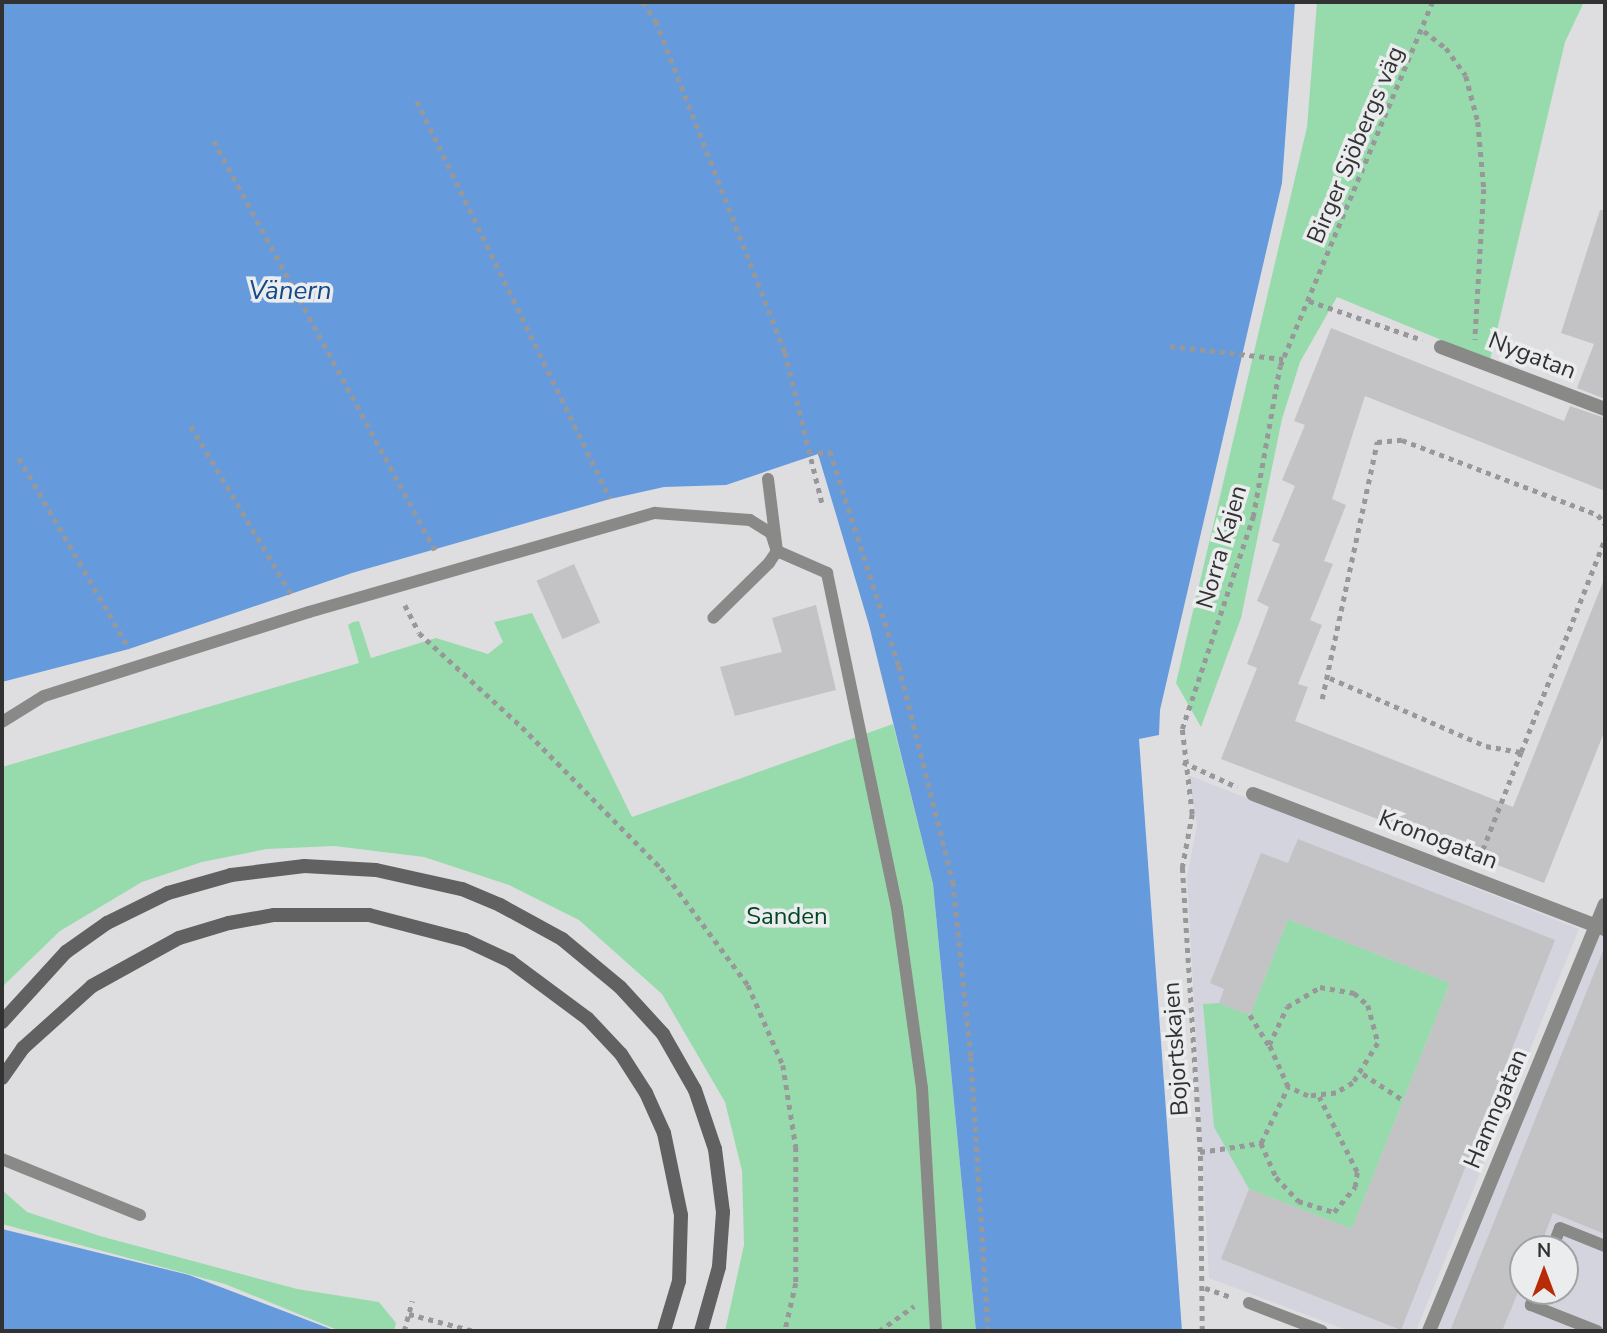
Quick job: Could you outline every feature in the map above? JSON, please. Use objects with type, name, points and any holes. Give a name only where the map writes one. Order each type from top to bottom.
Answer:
[{"type":"main road","points":[[2,1021],[66,952],[107,923],[168,893],[231,875],[304,866],[376,870],[462,889],[500,905],[562,939],[628,995],[663,1034],[695,1090],[715,1149],[723,1212],[719,1267],[701,1331]]},
{"type":"main road","points":[[2,1078],[23,1048],[92,986],[134,960],[204,931],[274,915],[323,913],[369,915],[465,940],[510,961],[588,1019],[621,1054],[646,1093],[664,1133],[681,1215],[679,1281],[664,1331]]},
{"type":"street","name":"Nygatan","points":[[1441,347],[1605,409]]},
{"type":"street","name":"Kronogatan","points":[[1254,794],[1601,928]]},
{"type":"street","name":"Hamngatan","points":[[1429,1331],[1601,928],[1605,905]]},
{"type":"lane","points":[[768,479],[777,551]]},
{"type":"lane","points":[[2,722],[44,696],[396,586],[655,513],[750,520],[771,533],[777,551],[827,573],[897,908],[922,1088],[936,1331]]},
{"type":"lane","points":[[713,618],[777,551]]},
{"type":"lane","points":[[2,1159],[139,1215]]},
{"type":"lane","points":[[1557,1235],[1560,1228],[1578,1235]]},
{"type":"lane","points":[[1579,1236],[1605,1246]]},
{"type":"lane","points":[[1249,1303],[1322,1331]]},
{"type":"lane","points":[[1531,1305],[1597,1331]]},
{"type":"path","points":[[643,2],[656,21],[785,352],[822,503]]},
{"type":"path","name":"Birger Sjöbergs väg","points":[[1309,301],[1424,31],[1432,2]]},
{"type":"path","points":[[1424,31],[1446,48],[1466,76],[1478,122],[1484,189],[1474,358]]},
{"type":"path","points":[[417,101],[610,499]]},
{"type":"path","points":[[214,141],[435,550]]},
{"type":"path","points":[[1309,301],[1441,347]]},
{"type":"path","name":"Norra Kajen","points":[[1183,762],[1182,729],[1253,517],[1283,359],[1309,301]]},
{"type":"path","points":[[1171,346],[1283,359]]},
{"type":"path","points":[[191,426],[291,594]]},
{"type":"path","points":[[1322,699],[1330,678],[1377,442],[1402,440],[1598,515],[1605,524]]},
{"type":"path","points":[[818,453],[830,451],[899,666],[953,883],[971,1057],[988,1331]]},
{"type":"path","points":[[19,458],[129,649]]},
{"type":"path","points":[[1471,878],[1605,539]]},
{"type":"path","points":[[396,586],[419,633],[522,727],[661,868],[748,985],[783,1065],[796,1147],[796,1283],[785,1331]]},
{"type":"path","points":[[1330,678],[1486,746],[1521,752]]},
{"type":"path","points":[[1183,762],[1254,794]]},
{"type":"path","name":"Bojortskajen","points":[[1183,762],[1192,814],[1182,868],[1200,1152],[1205,1288],[1202,1331]]},
{"type":"path","points":[[1250,1015],[1269,1045],[1288,1087],[1319,1097],[1336,1093],[1363,1074],[1378,1043],[1376,1021],[1354,993],[1320,987],[1305,992],[1287,1007],[1269,1045]]},
{"type":"path","points":[[1363,1074],[1403,1100]]},
{"type":"path","points":[[1288,1087],[1261,1143],[1276,1177],[1298,1201],[1334,1212],[1355,1187],[1357,1172],[1319,1097]]},
{"type":"path","points":[[1200,1152],[1261,1143]]},
{"type":"path","points":[[1205,1288],[1249,1303]]},
{"type":"path","points":[[878,1331],[935,1292]]},
{"type":"path","points":[[404,1331],[412,1301]]},
{"type":"path","points":[[409,1314],[474,1331]]},
{"type":"shaded area","points":[[1188,775],[1579,929],[1416,1331],[1349,1331],[1209,1278],[1187,877],[1197,825]]},
{"type":"shaded area","points":[[1591,931],[1605,936],[1605,1331],[1429,1331]]},
{"type":"green space","points":[[1317,2],[1584,2],[1565,42],[1490,360],[1337,297],[1300,362],[1282,419],[1241,618],[1201,727],[1176,683],[1307,127]]},
{"type":"green space","name":"Sanden","points":[[532,613],[632,817],[893,724],[933,884],[976,1331],[725,1331],[744,1245],[742,1171],[725,1102],[662,994],[579,920],[509,885],[424,857],[334,846],[267,849],[202,862],[142,882],[60,931],[2,987],[2,767],[359,663],[348,625],[353,622],[359,621],[371,658],[436,638],[488,654],[503,642],[494,622]]},
{"type":"green space","points":[[1288,919],[1450,983],[1352,1229],[1249,1189],[1214,1127],[1203,1004],[1219,1003],[1250,1015]]},
{"type":"green space","points":[[2,1190],[27,1212],[100,1236],[297,1289],[379,1302],[396,1323],[394,1331],[340,1331],[225,1284],[2,1224]]},
{"type":"water","name":"Vänern","points":[[2,2],[1295,2],[1282,183],[1160,710],[1159,735],[1139,739],[1182,1331],[976,1331],[933,884],[869,625],[818,454],[726,485],[664,487],[610,499],[352,573],[129,649],[2,682]]},
{"type":"water","points":[[2,1229],[189,1275],[336,1331],[2,1331]]},
{"type":"building","points":[[1600,210],[1605,210],[1605,399],[1577,388],[1594,344],[1561,333]]},
{"type":"building","points":[[1331,328],[1564,421],[1570,406],[1605,418],[1605,491],[1365,396],[1332,499],[1346,505],[1324,561],[1333,564],[1310,620],[1322,625],[1298,684],[1308,687],[1295,721],[1513,807],[1605,577],[1605,730],[1544,883],[1221,759],[1257,668],[1247,664],[1269,607],[1257,601],[1280,544],[1272,541],[1295,486],[1282,480],[1305,425],[1294,421]]},
{"type":"building","points":[[574,564],[600,622],[563,639],[537,581]]},
{"type":"building","points":[[816,605],[836,690],[735,716],[720,667],[782,652],[772,618]]},
{"type":"building","points":[[1298,839],[1555,940],[1401,1330],[1221,1259],[1249,1189],[1352,1229],[1450,983],[1288,919],[1250,1015],[1219,1003],[1224,989],[1210,983],[1261,853],[1288,863]]},
{"type":"building","points":[[1605,946],[1605,1234],[1553,1213],[1544,1235],[1509,1235],[1509,1305],[1513,1305],[1502,1331],[1450,1331]]}]
